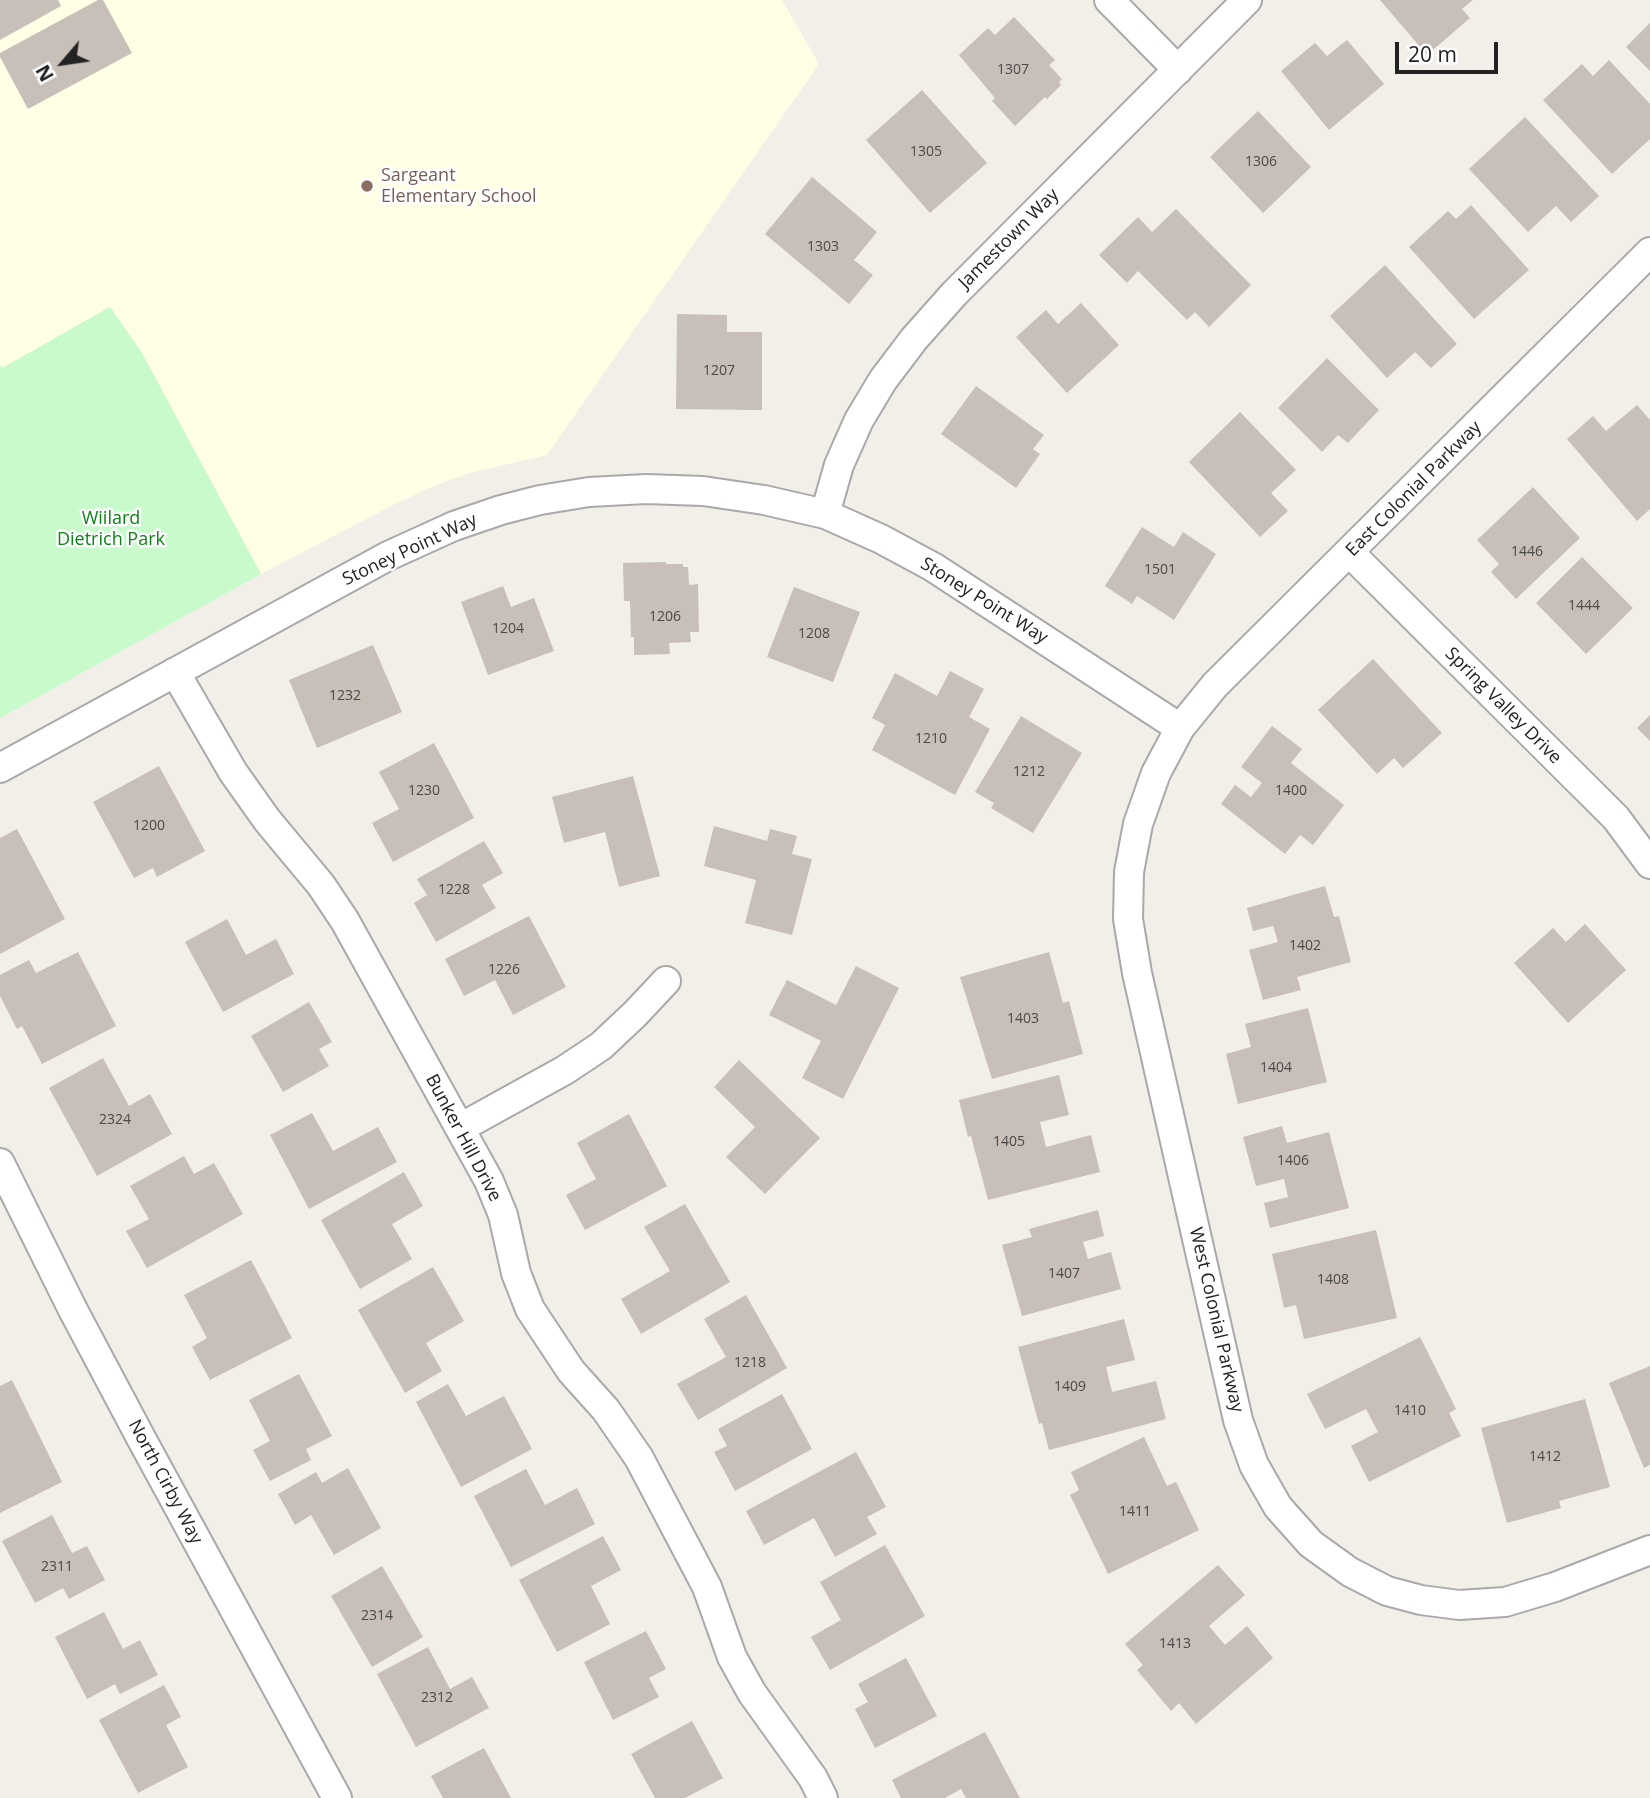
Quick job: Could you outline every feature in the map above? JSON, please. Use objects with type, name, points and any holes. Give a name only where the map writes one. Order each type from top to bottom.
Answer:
[{"type":"street","points":[[1109,0],[1178,70]]},
{"type":"street","name":"Jamestown Way","points":[[825,514],[839,465],[859,420],[883,380],[914,338],[954,294],[1247,0]]},
{"type":"street","name":"East Colonial Parkway","points":[[1180,728],[1215,685],[1650,252]]},
{"type":"street","name":"Stoney Point Way","points":[[0,768],[388,556],[454,526],[540,500],[589,492],[635,490],[703,491],[764,500],[825,514],[933,567],[1180,728]]},
{"type":"street","name":"Spring Valley Drive","points":[[1350,553],[1616,818],[1650,864]]},
{"type":"street","name":"Bunker Hill Drive","points":[[175,672],[233,772],[345,920],[489,1181],[498,1204],[516,1273],[530,1308],[570,1371],[606,1410],[639,1458],[693,1557],[707,1587],[732,1657],[752,1693],[806,1768],[823,1798]]},
{"type":"street","name":"West Colonial Parkway","points":[[1180,728],[1156,773],[1138,824],[1129,872],[1128,919],[1137,973],[1238,1420],[1254,1465],[1272,1497],[1311,1544],[1350,1572],[1387,1591],[1421,1600],[1459,1605],[1505,1602],[1555,1587],[1650,1550]]},
{"type":"street","points":[[460,1128],[565,1070],[601,1046],[666,981]]},
{"type":"street","name":"North Cirby Way","points":[[0,1163],[73,1310],[337,1798]]},
{"type":"shaded area","name":"Sargeant Elementary School","points":[[0,0],[782,0],[819,64],[547,455],[470,473],[439,484],[261,574],[142,353],[110,307],[2,368],[0,365]]},
{"type":"green space","name":"Wiilard Dietrich Park","points":[[110,307],[142,353],[261,574],[0,718],[0,365],[2,368]]},
{"type":"building","points":[[0,0],[58,0],[61,6],[0,40]]},
{"type":"building","points":[[98,0],[103,0],[132,53],[28,109],[0,53]]},
{"type":"building","points":[[1380,0],[1473,0],[1462,9],[1470,18],[1427,55]]},
{"type":"building","points":[[1014,17],[1055,60],[1049,65],[1062,79],[1059,82],[1061,85],[1047,99],[1045,97],[1015,126],[992,101],[995,98],[959,55],[988,28],[995,35]]},
{"type":"building","points":[[1650,23],[1650,71],[1626,47]]},
{"type":"building","points":[[1347,40],[1384,84],[1329,130],[1281,71],[1315,43],[1327,56]]},
{"type":"building","points":[[1609,60],[1650,104],[1650,139],[1612,174],[1543,100],[1582,64],[1593,76]]},
{"type":"building","points":[[922,90],[987,163],[930,213],[866,140]]},
{"type":"building","points":[[1258,111],[1311,167],[1263,213],[1210,157]]},
{"type":"building","points":[[1525,117],[1599,196],[1571,222],[1556,206],[1528,232],[1469,169]]},
{"type":"building","points":[[812,177],[877,232],[854,260],[873,275],[849,304],[765,234]]},
{"type":"building","points":[[1471,205],[1529,270],[1474,319],[1409,247],[1448,211],[1456,219]]},
{"type":"building","points":[[1176,209],[1251,285],[1209,327],[1195,312],[1187,320],[1138,271],[1127,283],[1099,255],[1138,217],[1152,232]]},
{"type":"building","points":[[1385,265],[1457,344],[1431,368],[1415,352],[1387,378],[1330,316]]},
{"type":"building","points":[[1081,303],[1119,345],[1067,393],[1016,337],[1046,310],[1058,324]]},
{"type":"building","points":[[677,314],[727,315],[727,332],[762,332],[762,410],[676,409]]},
{"type":"building","points":[[1327,358],[1379,410],[1348,443],[1338,435],[1322,452],[1278,408]]},
{"type":"building","points":[[976,386],[1044,435],[1033,449],[1040,454],[1016,488],[941,434]]},
{"type":"building","points":[[1637,405],[1650,420],[1650,509],[1637,521],[1567,439],[1593,416],[1606,431]]},
{"type":"building","points":[[1240,412],[1296,470],[1271,493],[1288,511],[1260,537],[1189,462]]},
{"type":"building","points":[[1533,487],[1580,538],[1516,599],[1491,572],[1499,564],[1477,540]]},
{"type":"building","points":[[1142,527],[1174,547],[1183,532],[1216,554],[1174,620],[1137,596],[1132,604],[1105,586]]},
{"type":"building","points":[[1582,557],[1633,608],[1586,654],[1536,603]]},
{"type":"building","points":[[666,562],[688,567],[689,585],[698,584],[699,632],[690,632],[691,642],[669,643],[670,654],[634,655],[630,601],[624,601],[623,563]]},
{"type":"building","points":[[503,586],[511,607],[534,598],[554,651],[488,675],[461,602]]},
{"type":"building","points":[[794,587],[860,612],[833,682],[767,657]]},
{"type":"building","points":[[373,645],[402,712],[317,748],[289,680]]},
{"type":"building","points":[[1373,659],[1442,733],[1403,768],[1394,758],[1377,774],[1318,710]]},
{"type":"building","points":[[950,671],[984,689],[969,717],[990,729],[955,795],[872,750],[885,725],[872,718],[895,673],[937,696]]},
{"type":"building","points":[[1650,715],[1650,741],[1637,728]]},
{"type":"building","points":[[1021,716],[1082,753],[1033,833],[991,808],[994,803],[975,792]]},
{"type":"building","points":[[1272,726],[1302,749],[1291,763],[1344,805],[1313,845],[1300,835],[1285,854],[1221,804],[1235,785],[1251,797],[1262,783],[1241,767]]},
{"type":"building","points":[[434,743],[474,818],[393,862],[372,823],[399,809],[379,772]]},
{"type":"building","points":[[159,766],[205,851],[157,877],[153,868],[134,878],[93,802]]},
{"type":"building","points":[[633,776],[660,876],[619,887],[605,832],[564,843],[552,797]]},
{"type":"building","points":[[714,826],[767,841],[770,829],[797,836],[792,854],[812,859],[792,935],[745,923],[756,880],[704,866]]},
{"type":"building","points":[[17,829],[65,919],[0,954],[0,838]]},
{"type":"building","points":[[484,841],[503,873],[482,885],[496,908],[436,942],[414,903],[427,895],[417,879]]},
{"type":"building","points":[[1325,886],[1334,917],[1339,916],[1351,962],[1297,977],[1301,990],[1263,1000],[1249,950],[1278,942],[1273,926],[1253,931],[1247,908]]},
{"type":"building","points":[[529,916],[566,987],[513,1015],[495,980],[464,996],[445,959]]},
{"type":"building","points":[[227,919],[246,955],[276,939],[294,974],[223,1012],[185,942]]},
{"type":"building","points":[[1585,924],[1626,970],[1568,1023],[1514,963],[1553,928],[1566,942]]},
{"type":"building","points":[[78,952],[116,1026],[42,1064],[22,1026],[17,1029],[0,996],[0,975],[29,960],[36,973]]},
{"type":"building","points":[[1049,952],[1063,1003],[1069,1001],[1083,1054],[992,1079],[960,977]]},
{"type":"building","points":[[856,966],[899,988],[843,1099],[802,1078],[821,1041],[769,1015],[787,980],[836,1005]]},
{"type":"building","points":[[309,1002],[332,1042],[319,1049],[329,1066],[283,1092],[251,1036]]},
{"type":"building","points":[[1308,1008],[1327,1082],[1238,1104],[1226,1054],[1251,1047],[1245,1024]]},
{"type":"building","points":[[103,1058],[129,1106],[150,1094],[172,1134],[97,1176],[49,1088]]},
{"type":"building","points":[[739,1060],[820,1138],[765,1194],[726,1157],[755,1127],[714,1087]]},
{"type":"building","points":[[1059,1075],[1069,1115],[1040,1122],[1046,1147],[1091,1135],[1100,1172],[988,1200],[959,1100]]},
{"type":"building","points":[[312,1113],[333,1151],[378,1127],[397,1162],[309,1209],[270,1135]]},
{"type":"building","points":[[629,1114],[667,1186],[585,1230],[566,1195],[596,1179],[577,1143]]},
{"type":"building","points":[[1282,1126],[1287,1143],[1329,1132],[1349,1208],[1270,1228],[1264,1203],[1288,1197],[1284,1179],[1256,1186],[1243,1137]]},
{"type":"building","points":[[184,1156],[194,1174],[214,1163],[243,1214],[147,1268],[126,1231],[149,1219],[130,1186]]},
{"type":"building","points":[[404,1172],[423,1206],[392,1224],[412,1259],[360,1289],[321,1220]]},
{"type":"building","points":[[685,1204],[730,1282],[641,1334],[621,1299],[670,1271],[644,1227]]},
{"type":"building","points":[[1098,1210],[1104,1236],[1083,1242],[1088,1259],[1111,1252],[1121,1289],[1022,1316],[1002,1245],[1032,1237],[1029,1229]]},
{"type":"building","points":[[1376,1230],[1397,1318],[1304,1339],[1296,1305],[1284,1308],[1272,1254]]},
{"type":"building","points":[[251,1260],[292,1338],[210,1380],[192,1347],[207,1338],[184,1295]]},
{"type":"building","points":[[433,1267],[464,1321],[426,1343],[442,1371],[405,1393],[358,1310]]},
{"type":"building","points":[[746,1295],[787,1368],[698,1420],[677,1384],[726,1357],[704,1319]]},
{"type":"building","points":[[1124,1319],[1135,1360],[1106,1367],[1112,1392],[1156,1381],[1166,1419],[1049,1450],[1018,1347]]},
{"type":"building","points":[[1420,1337],[1456,1409],[1449,1413],[1461,1436],[1369,1482],[1351,1446],[1378,1432],[1366,1409],[1325,1429],[1307,1394]]},
{"type":"building","points":[[1650,1366],[1650,1465],[1644,1468],[1609,1383]]},
{"type":"building","points":[[299,1374],[332,1436],[306,1449],[311,1460],[270,1481],[253,1450],[270,1441],[249,1400]]},
{"type":"building","points":[[12,1380],[62,1482],[0,1513],[0,1386]]},
{"type":"building","points":[[448,1384],[466,1416],[504,1396],[532,1449],[461,1487],[416,1402]]},
{"type":"building","points":[[782,1394],[812,1449],[735,1491],[714,1452],[727,1446],[718,1429]]},
{"type":"building","points":[[1585,1399],[1610,1487],[1559,1501],[1561,1508],[1507,1523],[1481,1428]]},
{"type":"building","points":[[1144,1437],[1167,1486],[1176,1482],[1199,1530],[1108,1574],[1070,1495],[1079,1490],[1071,1472]]},
{"type":"building","points":[[856,1452],[886,1507],[867,1517],[877,1534],[835,1557],[814,1518],[764,1545],[746,1511]]},
{"type":"building","points":[[348,1468],[381,1528],[334,1555],[311,1515],[295,1525],[278,1494],[316,1472],[322,1483]]},
{"type":"building","points":[[526,1469],[545,1505],[577,1488],[595,1524],[511,1567],[474,1496]]},
{"type":"building","points":[[52,1515],[72,1553],[87,1546],[105,1580],[69,1599],[63,1588],[35,1603],[2,1541]]},
{"type":"building","points":[[603,1536],[621,1570],[591,1586],[610,1624],[557,1652],[519,1580]]},
{"type":"building","points":[[885,1545],[925,1616],[830,1670],[811,1637],[841,1620],[820,1582]]},
{"type":"building","points":[[1218,1565],[1245,1595],[1209,1626],[1225,1645],[1247,1626],[1273,1658],[1196,1724],[1179,1703],[1171,1711],[1137,1670],[1143,1665],[1125,1644]]},
{"type":"building","points":[[382,1566],[423,1637],[372,1667],[331,1596]]},
{"type":"building","points":[[104,1612],[123,1649],[140,1640],[158,1675],[120,1694],[115,1684],[87,1699],[55,1637]]},
{"type":"building","points":[[646,1631],[666,1669],[649,1678],[659,1697],[613,1720],[584,1662]]},
{"type":"building","points":[[428,1647],[450,1689],[472,1677],[489,1708],[416,1747],[377,1674]]},
{"type":"building","points":[[906,1658],[937,1716],[875,1748],[855,1709],[868,1702],[858,1684]]},
{"type":"building","points":[[164,1685],[181,1717],[166,1725],[188,1767],[138,1793],[99,1720]]},
{"type":"building","points":[[692,1721],[723,1778],[685,1798],[655,1798],[631,1754]]},
{"type":"building","points":[[985,1732],[1020,1798],[966,1798],[961,1789],[945,1798],[901,1798],[892,1780]]},
{"type":"building","points":[[484,1748],[511,1798],[443,1798],[431,1776]]},
{"type":"place","name":"Sargeant Elementary School","points":[[367,186]]}]
